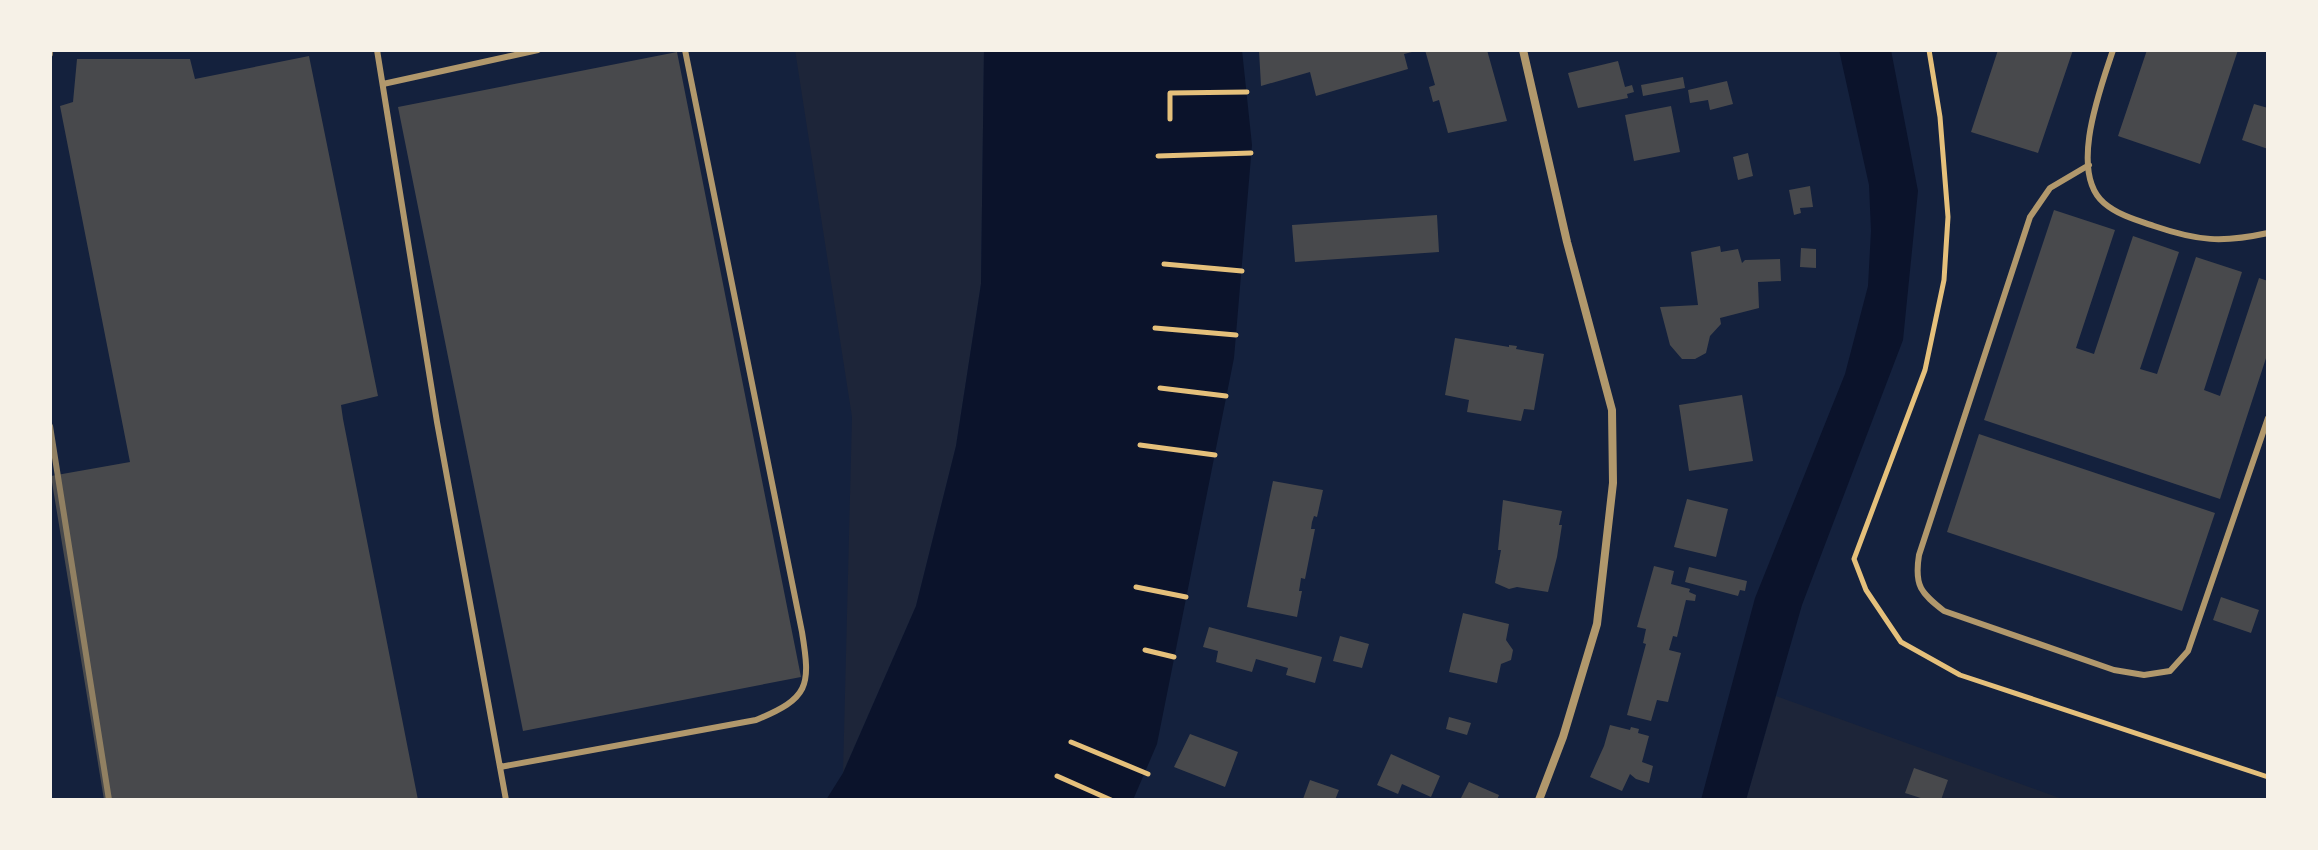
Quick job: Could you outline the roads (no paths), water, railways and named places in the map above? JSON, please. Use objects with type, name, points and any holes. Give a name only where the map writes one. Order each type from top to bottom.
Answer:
[{"type":"street","points":[[1523,50],[1567,242],[1612,410],[1613,483],[1597,624],[1563,737],[1539,800]]},
{"type":"lane","points":[[377,50],[437,422],[506,800]]},
{"type":"lane","points":[[383,84],[538,50]]},
{"type":"lane","points":[[500,767],[756,720],[786,707],[802,691],[808,667],[802,632],[685,50]]},
{"type":"lane","points":[[2113,50],[2087,148],[2091,182],[2101,201],[2124,216],[2190,238],[2235,240],[2268,233]]},
{"type":"lane","points":[[2089,165],[2050,188],[2030,217],[1919,555],[1916,574],[1923,594],[1944,611],[2114,670],[2144,675],[2170,671],[2188,651],[2268,418]]},
{"type":"railway","points":[[50,426],[109,800]]}]
